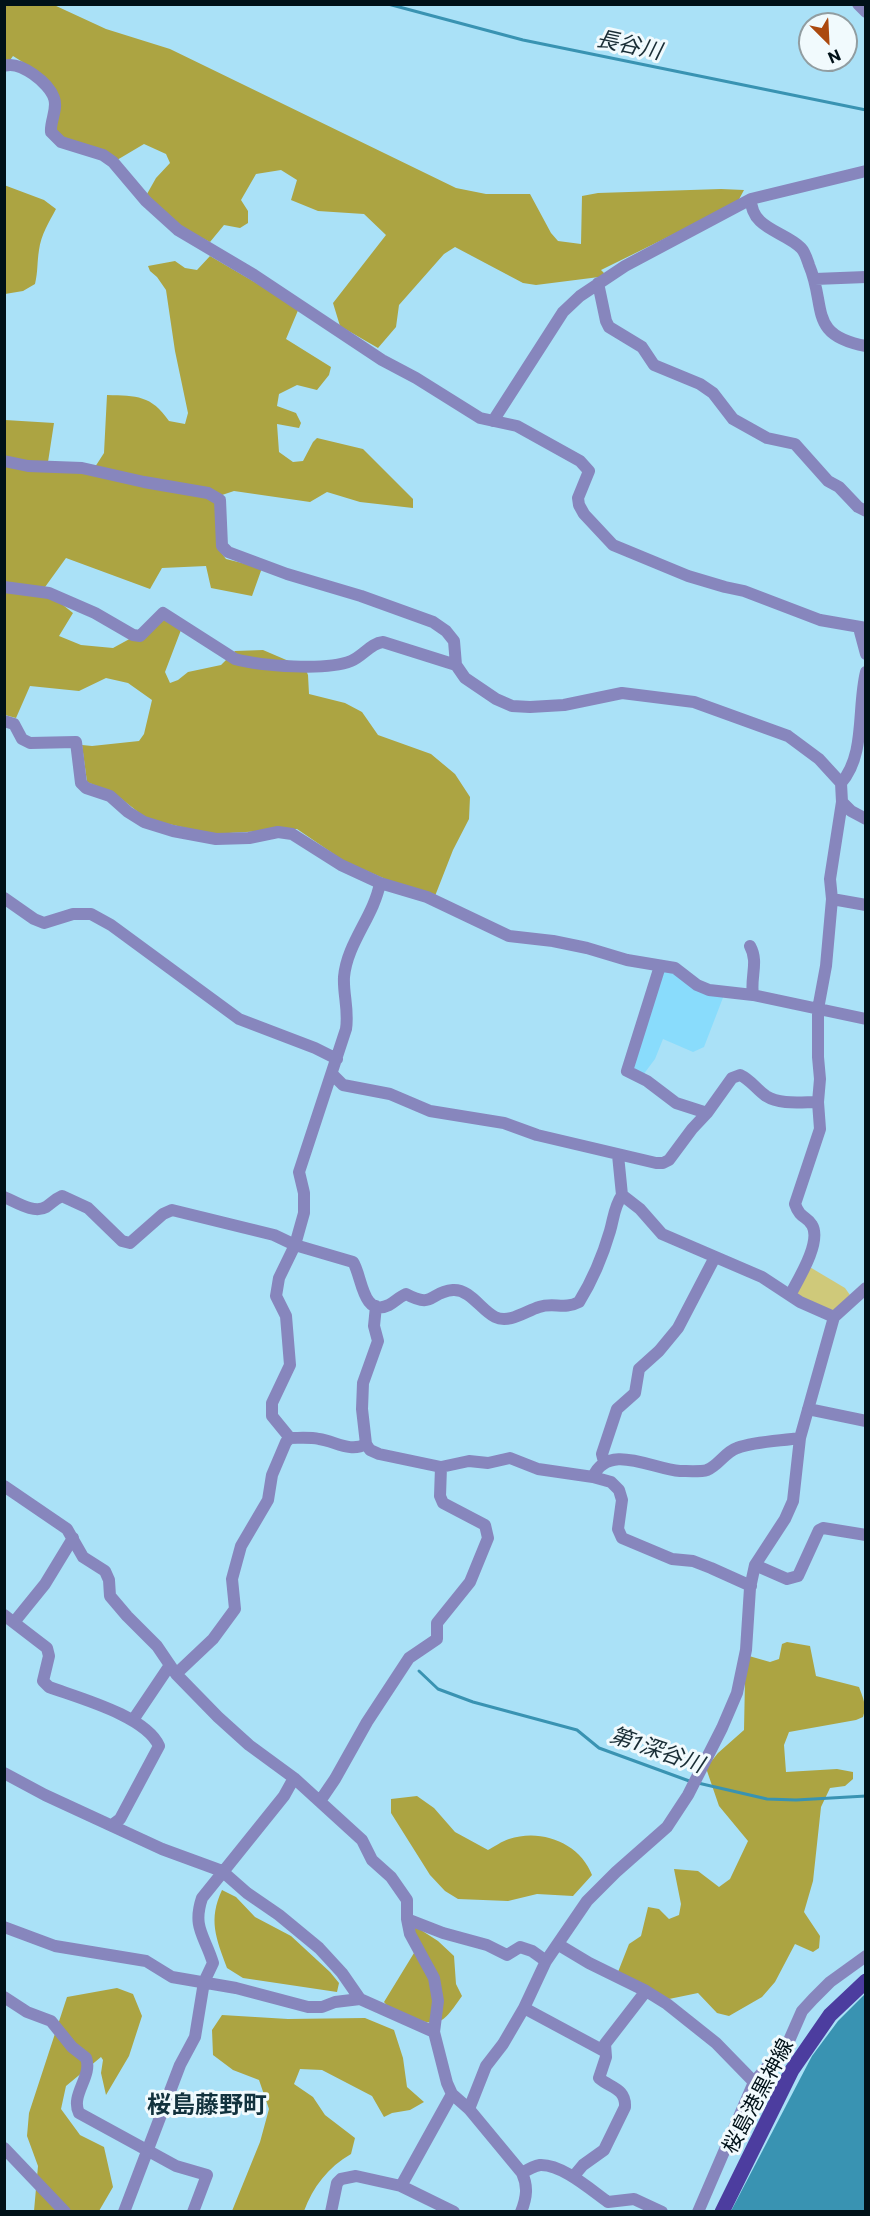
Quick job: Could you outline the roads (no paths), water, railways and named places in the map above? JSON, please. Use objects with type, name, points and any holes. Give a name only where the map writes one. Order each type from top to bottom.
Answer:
[{"type":"main road","name":"桜島港黒神線","points":[[722,2211],[792,2070],[830,2016],[866,1981]]},
{"type":"street","points":[[858,4],[866,12]]},
{"type":"street","points":[[4,66],[11,63],[20,65],[50,90],[55,107],[51,132],[61,142],[103,155],[113,162],[146,201],[178,230],[254,275],[382,360],[416,378],[454,404],[480,418],[517,426],[580,461],[589,471],[578,498],[579,505],[584,514],[613,545],[688,576],[744,591],[820,620],[862,628],[866,654]]},
{"type":"street","points":[[493,421],[563,312],[598,283],[625,266],[751,200],[866,171]]},
{"type":"street","points":[[751,200],[751,207],[759,221],[801,248],[815,279],[819,311],[826,328],[846,342],[866,346]]},
{"type":"street","points":[[815,279],[866,277]]},
{"type":"street","points":[[598,283],[609,327],[642,347],[654,365],[700,384],[713,393],[733,419],[767,438],[795,444],[828,481],[839,488],[858,507],[866,511]]},
{"type":"street","points":[[4,461],[28,466],[82,468],[208,493],[220,500],[222,546],[228,552],[433,622],[446,631],[453,641],[456,665],[465,678],[496,699],[512,706],[564,705],[622,693],[694,702],[788,736],[819,759],[841,783],[842,802],[830,879],[832,899],[826,966],[818,1009],[820,1129],[795,1204],[798,1214],[812,1225],[815,1236],[808,1259],[790,1295]]},
{"type":"street","points":[[4,587],[49,593],[95,613],[133,635],[140,636],[163,613],[234,659],[244,662],[285,667],[338,663],[351,661],[377,642],[383,642],[456,665]]},
{"type":"street","points":[[841,783],[850,773],[858,749],[866,672]]},
{"type":"street","points":[[4,721],[14,724],[22,739],[30,743],[76,742],[81,783],[86,788],[110,796],[144,822],[173,831],[216,839],[249,838],[278,832],[292,834],[341,865],[380,884],[427,897],[509,936],[576,946],[627,960],[675,968],[697,985],[709,990],[753,995],[866,1019]]},
{"type":"street","points":[[842,802],[851,811],[866,819]]},
{"type":"street","points":[[288,1440],[272,1416],[272,1403],[290,1365],[286,1316],[276,1296],[279,1278],[294,1245],[304,1213],[304,1192],[299,1172],[333,1075],[346,1029],[348,1013],[345,977],[352,947],[367,921],[380,884]]},
{"type":"street","points":[[4,898],[34,919],[44,923],[73,914],[91,914],[111,925],[239,1019],[315,1048],[337,1059]]},
{"type":"street","points":[[832,899],[866,904]]},
{"type":"street","points":[[750,946],[755,955],[753,995]]},
{"type":"street","points":[[660,966],[627,1071],[647,1081],[676,1103],[707,1113]]},
{"type":"street","points":[[333,1075],[343,1085],[390,1094],[430,1111],[504,1124],[537,1135],[618,1155],[663,1163],[669,1160],[732,1078],[740,1075],[747,1078],[764,1095],[776,1101],[818,1102]]},
{"type":"street","points":[[4,1197],[33,1209],[44,1209],[62,1196],[88,1208],[122,1241],[130,1243],[163,1214],[172,1210],[274,1235],[294,1245],[353,1262],[358,1269],[362,1293],[376,1306],[388,1305],[406,1294],[420,1302],[453,1290],[462,1291],[496,1317],[506,1320],[542,1306],[572,1306],[579,1302],[610,1231],[615,1206],[622,1195],[618,1155]]},
{"type":"street","points":[[622,1195],[640,1209],[662,1234],[762,1277],[790,1295],[834,1317]]},
{"type":"street","points":[[604,1462],[602,1454],[617,1409],[635,1393],[639,1369],[659,1351],[678,1328],[715,1257]]},
{"type":"street","points":[[469,2109],[486,2066],[503,2044],[524,2008],[546,1961],[588,1901],[616,1872],[667,1827],[699,1773],[737,1692],[746,1650],[755,1565],[785,1520],[793,1501],[800,1438],[834,1317],[866,1288]]},
{"type":"street","points":[[376,1306],[374,1326],[378,1341],[363,1383],[362,1409],[366,1443],[370,1450],[441,1467],[469,1461],[488,1463],[510,1458],[538,1469],[611,1482],[619,1490],[622,1500],[618,1528],[622,1538],[672,1559],[693,1561],[751,1586]]},
{"type":"street","points":[[808,1409],[866,1421]]},
{"type":"street","points":[[593,1477],[597,1467],[616,1458],[655,1464],[678,1471],[707,1470],[727,1453],[738,1448],[800,1438]]},
{"type":"street","points":[[288,1440],[321,1439],[342,1447],[361,1447],[366,1443]]},
{"type":"street","points":[[133,1720],[173,1669],[213,1639],[236,1609],[232,1579],[241,1546],[268,1500],[272,1475],[288,1440]]},
{"type":"street","points":[[320,1801],[367,1722],[409,1658],[437,1639],[437,1623],[464,1592],[488,1538],[485,1525],[480,1521],[443,1503],[441,1467]]},
{"type":"street","points":[[4,1486],[67,1529],[83,1557],[105,1570],[109,1580],[110,1596],[157,1646],[173,1669],[218,1718],[320,1801],[362,1840],[372,1860],[391,1876],[408,1900],[407,1919],[410,1934],[434,1978],[438,2001],[434,2032],[447,2084],[452,2094],[469,2109],[522,2173],[527,2189],[521,2211]]},
{"type":"street","points":[[755,1565],[787,1579],[798,1576],[819,1530],[824,1528],[866,1535]]},
{"type":"street","points":[[73,1538],[45,1584],[10,1618],[47,1648],[49,1656],[43,1681],[49,1687],[133,1720],[155,1738],[159,1746],[120,1819],[112,1825]]},
{"type":"street","points":[[4,1773],[162,1849],[222,1871],[319,1948],[342,1973],[360,1999]]},
{"type":"street","points":[[124,2211],[180,2065],[195,2037],[204,1982],[213,1963],[198,1926],[197,1912],[202,1898],[284,1796],[294,1778]]},
{"type":"street","points":[[407,1919],[443,1933],[487,1945],[507,1955],[519,1947],[532,1951],[546,1961]]},
{"type":"street","points":[[4,1927],[55,1947],[146,1961],[172,1977],[236,1988],[308,2007],[322,2007],[335,2002],[360,1999],[434,2032]]},
{"type":"street","points":[[559,1945],[589,1964],[646,1991],[701,2030],[754,2082]]},
{"type":"street","points":[[698,2211],[754,2082],[788,2043],[802,2011],[830,1982],[866,1956]]},
{"type":"street","points":[[573,2177],[583,2165],[604,2150],[625,2107],[622,2093],[599,2078],[606,2057],[605,2044],[646,1991]]},
{"type":"street","points":[[4,1997],[27,2012],[51,2021],[72,2048],[86,2058],[88,2067],[76,2104],[80,2113],[176,2166],[207,2175],[193,2211]]},
{"type":"street","points":[[524,2008],[604,2051]]},
{"type":"street","points":[[401,2186],[452,2094]]},
{"type":"street","points":[[4,2148],[65,2211]]},
{"type":"street","points":[[522,2173],[537,2165],[546,2166],[573,2177],[608,2202],[634,2199],[662,2211]]},
{"type":"street","points":[[331,2211],[337,2183],[341,2179],[356,2176],[401,2186],[454,2211]]},
{"type":"waterway","name":"長谷川","points":[[388,4],[523,40],[866,110]]},
{"type":"waterway","name":"第1深谷川","points":[[419,1671],[438,1689],[473,1702],[577,1730],[599,1748],[692,1782]]},
{"type":"waterway","name":"第1深谷川","points":[[698,1783],[767,1799],[796,1800],[866,1796]]},
{"type":"district","name":"桜島藤野町","points":[[207,2105]]}]
